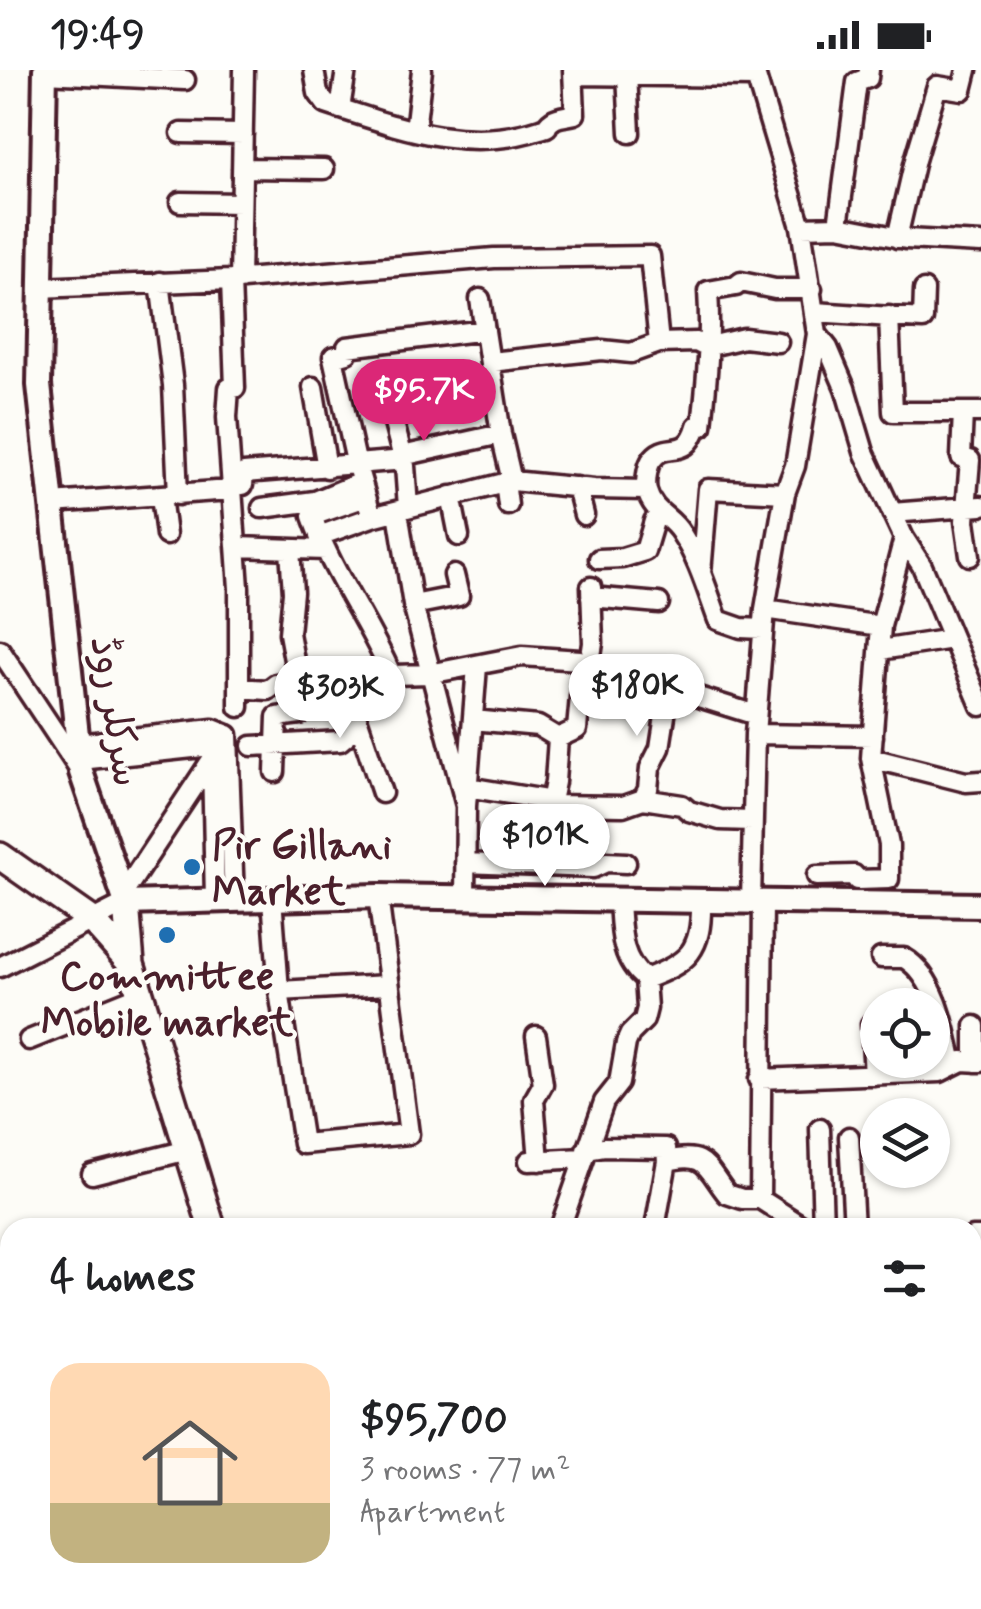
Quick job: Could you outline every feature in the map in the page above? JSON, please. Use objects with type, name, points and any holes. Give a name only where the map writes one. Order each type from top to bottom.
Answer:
[{"type":"highway","points":[[0,856],[93,921],[131,964]]},
{"type":"highway","name":"سرکلر روڈ","points":[[124,899],[131,964],[209,1218]]},
{"type":"main road","name":"سرکلر روڈ","points":[[45,72],[38,386],[80,759],[124,899]]},
{"type":"main road","points":[[124,899],[378,896],[981,905]]},
{"type":"street","points":[[244,70],[235,280],[235,388],[229,388],[228,402],[230,487],[237,546],[239,698],[276,684],[429,674],[522,656],[590,663],[755,724],[873,736]]},
{"type":"street","points":[[314,70],[318,94],[326,104],[456,140],[483,140],[545,128],[554,119],[575,114],[573,72],[755,74],[801,227],[816,334],[795,466],[785,494],[764,609],[755,724],[752,821],[757,902],[760,1199]]},
{"type":"street","points":[[340,108],[346,70]]},
{"type":"street","points":[[415,131],[422,70]]},
{"type":"street","points":[[838,226],[857,82],[868,78],[869,70]]},
{"type":"street","points":[[897,238],[937,86],[962,90],[967,70]]},
{"type":"street","points":[[45,72],[184,80]]},
{"type":"street","points":[[627,74],[630,133]]},
{"type":"street","points":[[180,133],[243,134]]},
{"type":"street","points":[[242,168],[324,169]]},
{"type":"street","points":[[180,202],[241,203]]},
{"type":"street","points":[[801,227],[838,226],[897,238],[981,244]]},
{"type":"street","points":[[39,288],[235,280],[494,258],[650,256],[659,342]]},
{"type":"street","points":[[160,282],[172,384],[166,535]]},
{"type":"street","points":[[763,629],[740,628],[718,620],[702,573],[677,526],[659,515],[646,490],[650,462],[660,452],[687,446],[693,441],[697,426],[702,426],[708,370],[706,346],[710,338],[708,291],[741,282],[775,290],[812,290]]},
{"type":"street","points":[[814,312],[923,319],[924,290]]},
{"type":"street","points":[[480,299],[508,481],[508,505]]},
{"type":"street","points":[[889,316],[893,412],[972,412],[966,458],[973,506],[970,556]]},
{"type":"street","points":[[372,517],[333,357],[348,353],[348,348],[485,330]]},
{"type":"street","points":[[816,334],[828,348],[864,452],[904,538],[922,566],[981,706]]},
{"type":"street","points":[[490,362],[602,350],[631,353],[659,342],[696,342],[706,346],[744,338],[778,342]]},
{"type":"street","points":[[388,386],[402,456],[413,605],[429,674],[467,796]]},
{"type":"street","points":[[313,387],[327,468]]},
{"type":"street","points":[[390,674],[374,633],[353,603],[312,516],[402,456],[501,434]]},
{"type":"street","points":[[52,503],[170,496],[243,485],[244,473],[327,468],[362,482]]},
{"type":"street","points":[[237,546],[290,550],[322,543],[372,517],[508,481],[646,490]]},
{"type":"street","points":[[262,508],[315,501],[362,482]]},
{"type":"street","points":[[578,487],[584,516]]},
{"type":"street","points":[[702,573],[708,489],[785,494]]},
{"type":"street","points":[[451,496],[459,536]]},
{"type":"street","points":[[892,513],[973,506]]},
{"type":"street","points":[[599,558],[645,552],[659,515]]},
{"type":"street","points":[[817,876],[839,869],[857,880],[889,879],[889,845],[872,758],[881,626],[904,538]]},
{"type":"street","points":[[275,772],[277,716],[300,714],[305,702],[289,633],[290,550]]},
{"type":"street","points":[[413,605],[459,596],[454,575]]},
{"type":"street","points":[[590,663],[591,592],[660,603]]},
{"type":"street","points":[[764,609],[881,626]]},
{"type":"street","points":[[880,650],[956,647],[981,654]]},
{"type":"street","points":[[1,653],[80,759],[220,746]]},
{"type":"street","points":[[465,898],[467,796],[477,666]]},
{"type":"street","points":[[358,676],[362,692],[356,715],[382,793]]},
{"type":"street","points":[[643,800],[650,768],[660,748],[669,690]]},
{"type":"street","points":[[558,738],[577,729],[580,697]]},
{"type":"street","points":[[473,720],[538,726],[558,738]]},
{"type":"street","points":[[252,746],[340,741],[360,725]]},
{"type":"street","points":[[538,865],[551,802],[558,738]]},
{"type":"street","points":[[0,966],[93,921],[124,899],[220,746]]},
{"type":"street","points":[[220,746],[225,899]]},
{"type":"street","points":[[220,746],[225,899]]},
{"type":"street","points":[[872,758],[966,782],[981,781]]},
{"type":"street","points":[[467,796],[624,806],[643,800],[682,805],[689,812],[720,820],[752,821]]},
{"type":"street","points":[[465,863],[593,868],[606,862],[626,863]]},
{"type":"street","points":[[838,904],[839,869]]},
{"type":"street","points":[[878,880],[878,904]]},
{"type":"street","points":[[272,898],[279,991],[302,1144],[409,1134],[378,896]]},
{"type":"street","points":[[563,1218],[604,1102],[619,1083],[630,1034],[644,1020],[648,1008],[645,979],[632,968],[622,944],[619,901]]},
{"type":"street","points":[[645,979],[666,971],[695,949],[702,930],[701,903]]},
{"type":"street","points":[[881,958],[904,958],[922,973],[953,1064]]},
{"type":"street","points":[[279,991],[388,986]]},
{"type":"street","points":[[29,1040],[140,996]]},
{"type":"street","points":[[950,1066],[962,1060],[978,1062],[975,1026]]},
{"type":"street","points":[[536,1036],[543,1084],[534,1100],[533,1161],[585,1154],[604,1147],[666,1148],[657,1218]]},
{"type":"street","points":[[759,1079],[860,1075]]},
{"type":"street","points":[[820,1129],[823,1218]]},
{"type":"street","points":[[849,1137],[853,1218]]},
{"type":"street","points":[[92,1174],[188,1150]]},
{"type":"street","points":[[667,1161],[684,1156],[702,1160],[727,1194],[760,1199],[790,1218]]},
{"type":"place","name":"Pir Gillani Market","points":[[192,867]]},
{"type":"place","name":"Committee Mobile market","points":[[167,935]]}]
